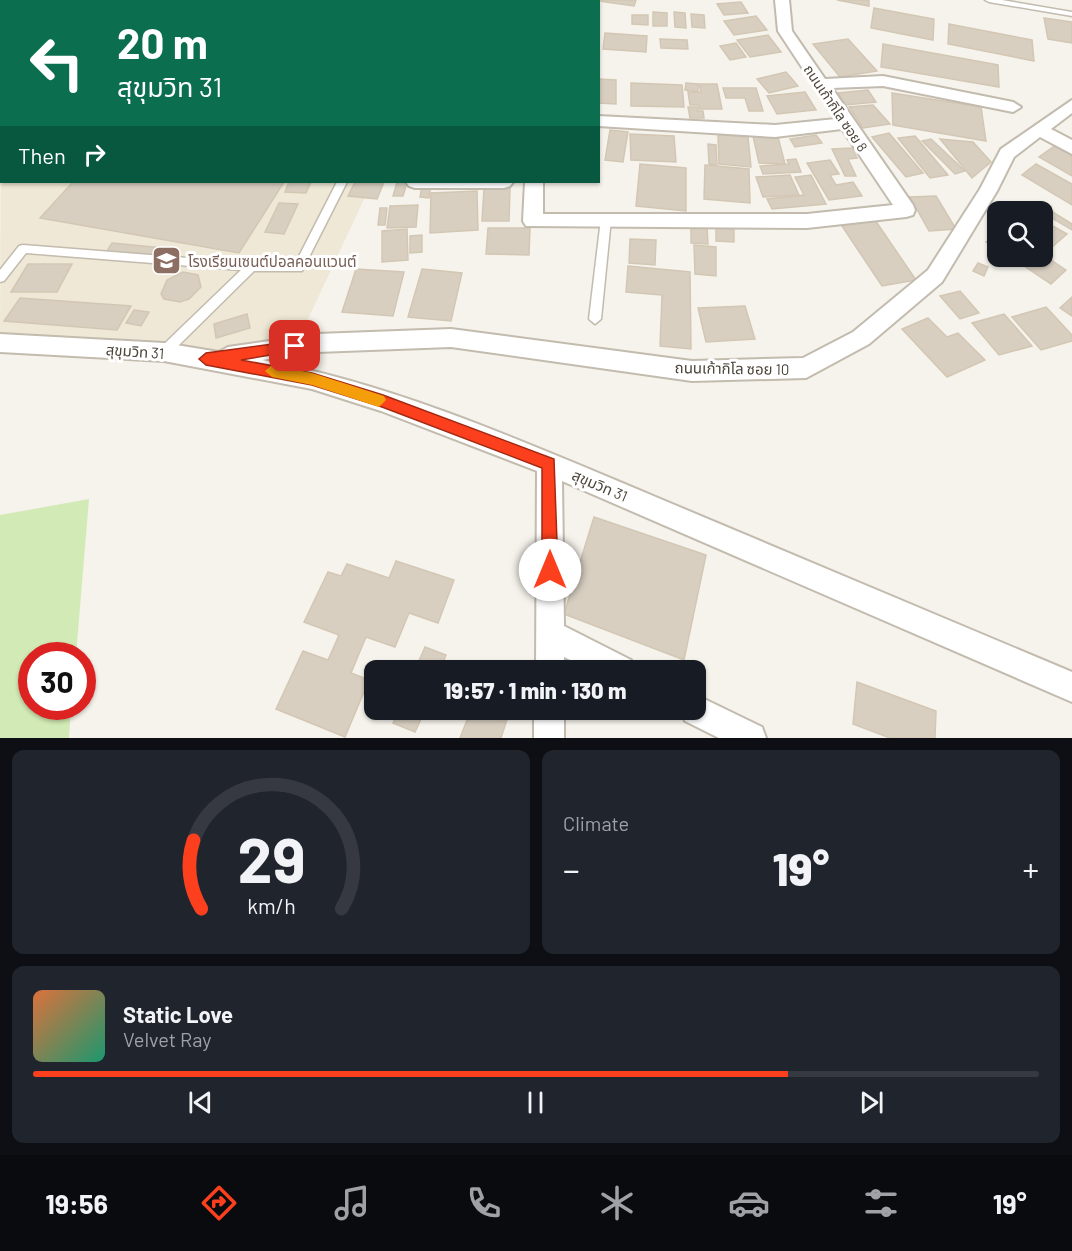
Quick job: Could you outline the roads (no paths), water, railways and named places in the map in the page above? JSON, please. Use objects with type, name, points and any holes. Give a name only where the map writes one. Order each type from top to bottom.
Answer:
[{"type":"street","name":"ถนนเก้ากิโล ซอย 8","points":[[606,219],[807,221],[906,210],[785,31],[782,0]]},
{"type":"street","points":[[820,84],[883,81],[1013,107]]},
{"type":"street","name":"ถนนเก้ากิโล ซอย 10","points":[[206,359],[317,344],[451,338],[692,371],[806,368],[861,338],[935,276],[988,191],[1007,153],[1072,105]]},
{"type":"street","points":[[600,121],[775,131],[847,123]]},
{"type":"street","points":[[1038,129],[1072,148]]},
{"type":"street","points":[[534,183],[533,220],[606,219]]},
{"type":"street","name":"สุขุมวิท 31","points":[[0,343],[164,352],[312,379],[383,401],[549,464],[1072,687]]},
{"type":"street","points":[[549,464],[550,660]]},
{"type":"street","points":[[550,634],[601,660]]},
{"type":"street","points":[[706,715],[751,738]]},
{"type":"street","points":[[549,720],[549,738]]},
{"type":"lane","points":[[989,0],[1072,14]]},
{"type":"lane","points":[[0,278],[23,249],[252,267],[298,268],[341,183]]},
{"type":"lane","points":[[594,319],[606,219]]},
{"type":"lane","points":[[164,352],[186,333],[225,289],[252,267]]},
{"type":"place","name":"โรงเรียนเซนต์ปอลคอนแวนต์","points":[[167,261]]}]
